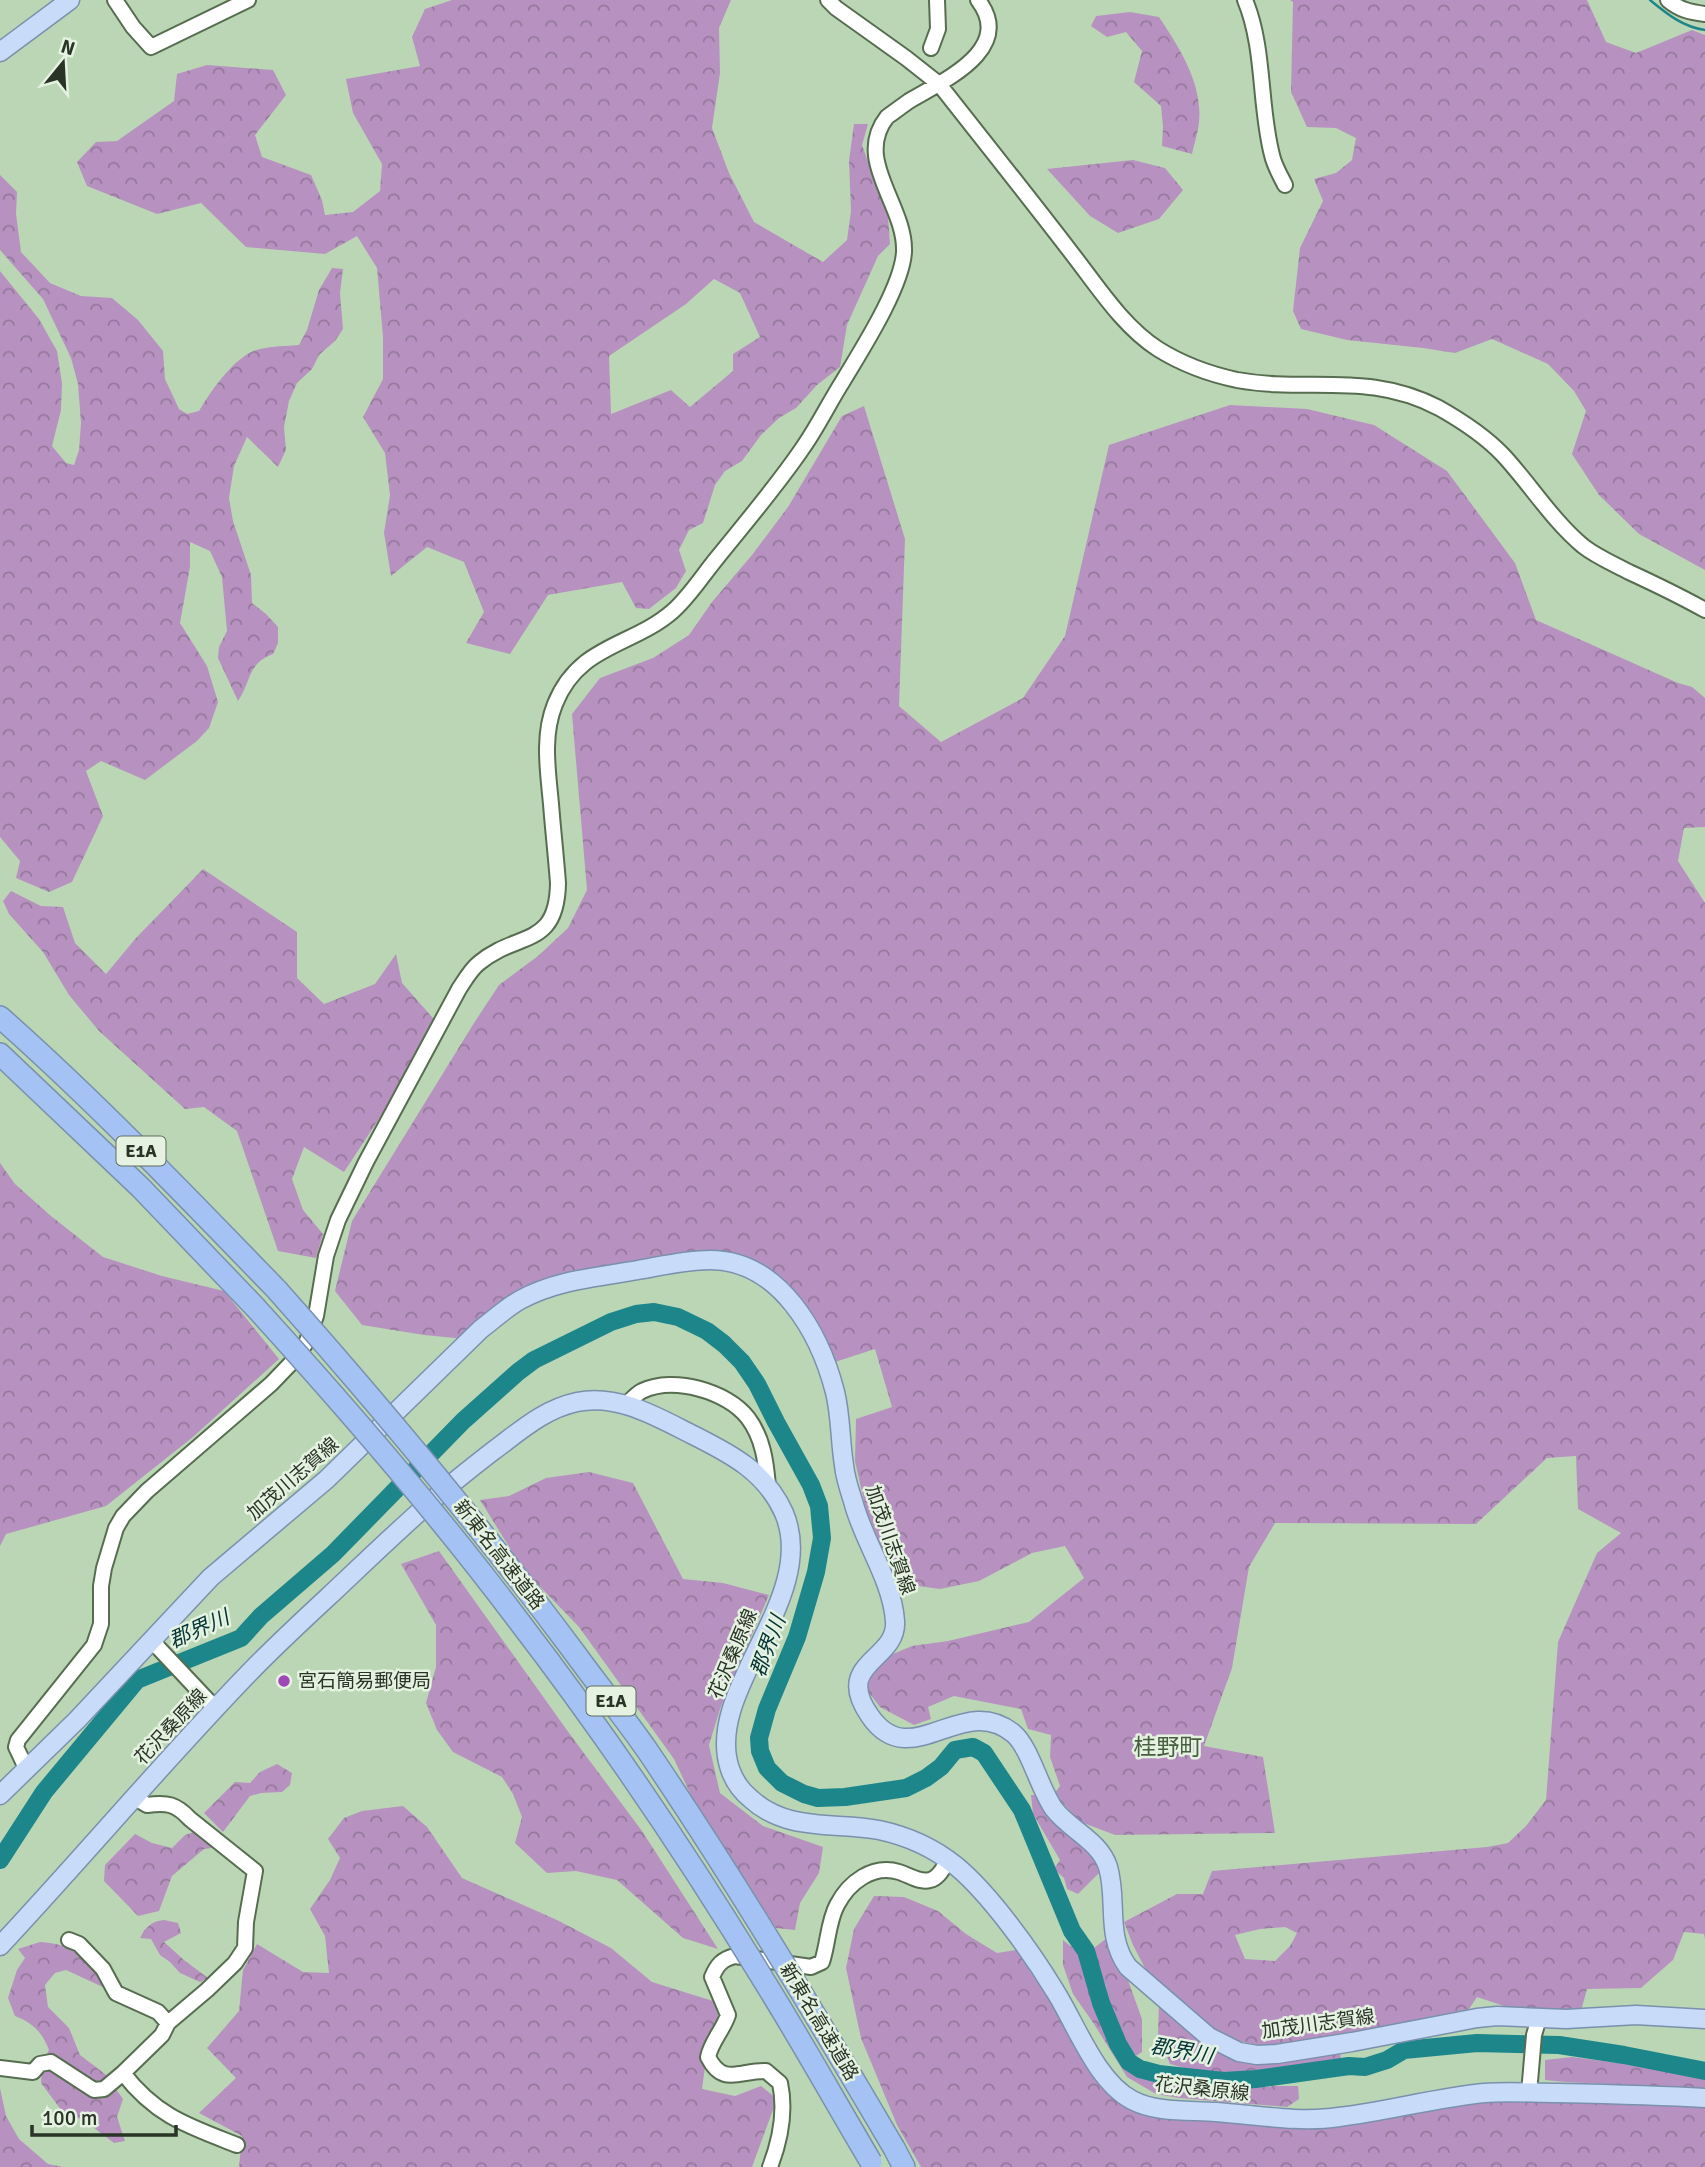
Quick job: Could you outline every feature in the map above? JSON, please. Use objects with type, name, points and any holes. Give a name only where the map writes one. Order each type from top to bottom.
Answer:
[{"type":"highway","name":"新東名高速道路","points":[[0,1017],[144,1154],[277,1290],[359,1382],[456,1498],[646,1748],[772,1942],[899,2158]]},
{"type":"highway","name":"新東名高速道路","points":[[0,1054],[141,1188],[255,1307],[340,1400],[519,1620],[614,1752],[697,1875],[766,1984],[872,2165]]},
{"type":"main road","points":[[0,52],[70,0]]},
{"type":"main road","name":"加茂川志賀線","points":[[0,1795],[156,1645],[211,1577],[327,1479],[481,1329],[521,1299],[583,1279],[710,1260],[736,1264],[765,1277],[782,1290],[794,1304],[816,1341],[835,1393],[849,1488],[855,1510],[886,1586],[895,1623],[891,1640],[858,1680],[858,1691],[869,1716],[883,1731],[897,1737],[916,1738],[969,1721],[982,1720],[998,1725],[1018,1738],[1053,1808],[1100,1852],[1107,1863],[1119,1954],[1128,1967],[1209,2037],[1239,2052],[1257,2055],[1352,2042],[1497,2016],[1536,2026],[1566,2020],[1636,2014],[1705,2019]]},
{"type":"main road","name":"花沢桑原線","points":[[0,1946],[135,1798],[213,1705],[386,1541],[454,1481],[538,1417],[579,1401],[593,1401],[626,1405],[727,1452],[754,1471],[768,1486],[788,1521],[790,1563],[783,1589],[743,1681],[730,1715],[726,1736],[730,1773],[741,1790],[758,1806],[792,1822],[890,1833],[925,1846],[948,1861],[975,1884],[1009,1924],[1056,1991],[1104,2074],[1130,2099],[1169,2109],[1311,2119],[1337,2118],[1427,2101],[1529,2090],[1705,2098]]},
{"type":"street","points":[[115,0],[133,27],[151,47],[248,0]]},
{"type":"street","points":[[828,0],[939,84],[1116,310],[1157,348],[1207,373],[1239,380],[1379,388],[1404,393],[1433,405],[1460,419],[1502,454],[1564,527],[1585,547],[1705,610]]},
{"type":"street","points":[[931,48],[939,29],[937,0]]},
{"type":"street","points":[[26,1768],[16,1746],[18,1740],[94,1645],[101,1624],[104,1568],[111,1539],[118,1524],[147,1491],[271,1384],[297,1357],[307,1341],[316,1315],[326,1256],[338,1220],[366,1162],[459,989],[477,964],[492,954],[538,934],[551,921],[558,902],[558,883],[547,733],[554,705],[561,692],[577,670],[595,654],[629,639],[673,611],[699,580],[803,447],[892,293],[898,281],[904,252],[900,225],[874,150],[876,137],[879,127],[887,117],[972,61],[981,51],[988,20],[978,0]]},
{"type":"street","points":[[1245,0],[1258,56],[1272,158],[1285,185]]},
{"type":"street","points":[[1668,0],[1687,12],[1705,14]]},
{"type":"street","points":[[626,1405],[640,1391],[673,1386],[694,1387],[722,1397],[736,1406],[749,1420],[765,1456],[768,1486]]},
{"type":"street","points":[[156,1645],[213,1705]]},
{"type":"street","points":[[0,2068],[33,2072],[40,2064],[51,2062],[94,2090],[104,2089],[162,2035],[168,2022],[235,1963],[245,1948],[246,1922],[255,1871],[182,1810],[164,1802],[147,1805],[135,1798]]},
{"type":"street","points":[[771,2167],[780,2134],[783,2108],[777,2079],[766,2071],[727,2076],[715,2069],[708,2057],[728,2015],[712,1977],[716,1967],[726,1958],[735,1956],[811,1967],[822,1962],[836,1907],[854,1884],[864,1876],[884,1869],[920,1880],[929,1880],[937,1877],[948,1861]]},
{"type":"street","points":[[69,1940],[79,1944],[103,1969],[116,1993],[159,2012],[168,2022]]},
{"type":"street","points":[[1529,2090],[1536,2026]]},
{"type":"street","points":[[123,2073],[137,2092],[163,2114],[237,2145]]},
{"type":"green space","points":[[452,0],[731,0],[719,28],[720,73],[712,128],[729,173],[754,222],[823,262],[847,240],[851,211],[849,161],[854,124],[868,124],[862,145],[888,217],[890,244],[878,256],[847,325],[840,367],[817,385],[796,408],[779,418],[761,435],[742,461],[725,471],[715,485],[703,523],[689,530],[679,550],[686,571],[676,588],[649,609],[636,608],[622,582],[548,595],[510,654],[466,643],[484,612],[464,562],[427,547],[391,576],[384,533],[390,495],[385,453],[363,417],[383,379],[383,337],[377,268],[357,236],[325,254],[246,247],[201,203],[157,214],[87,186],[77,162],[96,142],[117,141],[174,101],[177,74],[207,65],[273,70],[286,95],[255,135],[262,157],[311,175],[322,200],[325,215],[353,212],[380,191],[382,164],[353,113],[346,79],[420,66],[412,37],[425,9]],"holes":[[[714,279],[740,293],[760,337],[733,354],[733,371],[690,407],[671,390],[611,414],[609,356],[686,304]]]},
{"type":"green space","points":[[1290,0],[1587,0],[1606,42],[1636,53],[1692,30],[1705,35],[1705,570],[1639,534],[1599,495],[1572,454],[1586,411],[1574,391],[1548,364],[1492,339],[1455,353],[1347,340],[1301,329],[1293,311],[1300,248],[1323,201],[1314,179],[1336,173],[1352,160],[1356,138],[1336,128],[1307,127],[1291,92],[1293,2]]},
{"type":"green space","points":[[1130,12],[1159,17],[1188,66],[1199,108],[1192,154],[1162,146],[1161,106],[1134,82],[1142,51],[1126,32],[1107,37],[1091,26],[1096,16]]},
{"type":"green space","points":[[1133,160],[1165,168],[1183,190],[1159,219],[1118,233],[1090,216],[1047,169]]},
{"type":"green space","points":[[0,175],[17,192],[16,214],[21,252],[50,283],[81,296],[112,298],[138,320],[163,351],[165,379],[179,409],[187,414],[199,411],[225,374],[251,352],[270,347],[299,345],[307,330],[319,290],[332,268],[343,269],[340,293],[343,329],[335,341],[319,355],[312,369],[297,383],[289,401],[284,427],[286,450],[278,467],[247,437],[234,466],[229,498],[233,521],[251,575],[252,603],[278,627],[278,643],[273,654],[254,668],[238,701],[218,658],[219,647],[227,631],[222,577],[210,551],[190,542],[190,567],[180,623],[207,666],[218,702],[209,728],[197,741],[145,780],[101,761],[86,771],[103,816],[72,882],[49,892],[16,878],[20,861],[0,837],[0,271],[39,319],[57,351],[62,383],[61,410],[52,446],[66,463],[74,465],[79,450],[81,423],[78,384],[71,358],[43,299],[0,250]]},
{"type":"green space","points":[[1230,405],[1307,409],[1374,425],[1447,471],[1515,563],[1536,620],[1692,687],[1705,698],[1705,827],[1684,828],[1678,861],[1705,903],[1705,1939],[1704,1934],[1684,1932],[1673,1960],[1641,1988],[1587,1989],[1581,2011],[1519,2011],[1477,1997],[1469,2009],[1300,2044],[1257,2045],[1226,2038],[1149,1976],[1124,1922],[1177,1894],[1203,1894],[1212,1871],[1487,1847],[1508,1843],[1526,1826],[1546,1800],[1558,1642],[1597,1553],[1621,1533],[1578,1509],[1576,1456],[1547,1458],[1476,1524],[1275,1523],[1249,1567],[1232,1668],[1204,1746],[1263,1757],[1275,1833],[1115,1835],[1081,1822],[1054,1794],[1060,1786],[1050,1757],[1051,1735],[1028,1729],[1021,1709],[954,1696],[928,1707],[931,1719],[914,1725],[880,1707],[867,1690],[871,1674],[888,1656],[912,1646],[948,1641],[1029,1622],[1084,1578],[1065,1546],[1032,1553],[979,1581],[940,1589],[911,1585],[886,1557],[866,1510],[855,1461],[856,1419],[892,1407],[875,1349],[835,1362],[788,1283],[755,1261],[712,1251],[590,1270],[466,1339],[362,1325],[335,1291],[352,1221],[474,1023],[499,985],[538,956],[568,928],[587,890],[572,714],[600,678],[653,658],[689,635],[788,507],[842,416],[864,406],[905,539],[899,706],[941,742],[1023,698],[1065,636],[1109,445]],"holes":[[[1285,1927],[1297,1933],[1290,1946],[1275,1961],[1245,1959],[1235,1935]]]},
{"type":"green space","points":[[203,869],[297,932],[297,978],[324,1004],[375,984],[396,954],[402,983],[440,1026],[344,1172],[304,1147],[292,1179],[303,1210],[323,1234],[316,1258],[278,1251],[237,1131],[204,1107],[185,1109],[99,1031],[69,995],[43,952],[9,914],[3,901],[11,891],[41,906],[63,907],[75,943],[106,974],[136,938]]},
{"type":"green space","points":[[0,1163],[15,1184],[103,1257],[162,1276],[224,1291],[279,1359],[193,1437],[106,1506],[6,1534],[0,1546]]},
{"type":"green space","points":[[589,1472],[633,1483],[683,1579],[723,1583],[769,1595],[721,1706],[709,1745],[720,1793],[763,1826],[823,1847],[819,1873],[800,1903],[795,1930],[776,1928],[696,1806],[674,1759],[579,1627],[523,1569],[480,1500],[509,1496],[546,1478]]},
{"type":"green space","points":[[439,1551],[642,1831],[718,1949],[683,1938],[617,1880],[576,1871],[547,1873],[515,1843],[522,1817],[513,1794],[502,1777],[453,1752],[437,1730],[426,1703],[436,1667],[436,1625],[401,1564]]},
{"type":"green space","points":[[277,1764],[292,1773],[290,1785],[282,1792],[250,1796],[223,1832],[204,1813],[235,1782],[250,1783],[260,1772]]},
{"type":"green space","points":[[1031,1795],[1035,1795],[1100,1866],[1100,1872],[1078,1894],[1067,1889],[1064,1878],[1054,1869],[1060,1860],[1033,1814]]},
{"type":"green space","points":[[403,1806],[427,1827],[462,1878],[557,1920],[611,1948],[652,1982],[713,2001],[723,2029],[706,2060],[702,2089],[735,2096],[761,2086],[777,2099],[752,2167],[239,2167],[242,2136],[199,2113],[236,2078],[207,2048],[239,2011],[243,1970],[257,1944],[303,1972],[329,1973],[325,1936],[310,1909],[330,1880],[340,1858],[328,1839],[344,1818],[362,1811]]},
{"type":"green space","points":[[200,1830],[219,1847],[204,1849],[172,1876],[159,1911],[138,1916],[104,1881],[105,1865],[135,1834],[152,1843],[172,1848],[185,1835]]},
{"type":"green space","points":[[874,1896],[904,1897],[938,1911],[966,1934],[997,1953],[1016,1950],[1055,2008],[1095,2080],[1125,2103],[1314,2125],[1486,2099],[1705,2105],[1705,2167],[921,2167],[897,2125],[861,2038],[846,1968],[854,1929]]},
{"type":"green space","points":[[164,1920],[178,1923],[181,1933],[164,1942],[208,1978],[200,1982],[180,1973],[160,1955],[151,1939],[140,1938],[149,1926]]},
{"type":"green space","points":[[1107,1938],[1113,1958],[1125,1972],[1142,2019],[1142,2052],[1136,2056],[1109,2014],[1106,1986],[1100,1974],[1094,1948]]},
{"type":"green space","points":[[1063,1940],[1078,1952],[1105,2030],[1133,2070],[1147,2076],[1248,2088],[1298,2086],[1299,2099],[1287,2107],[1179,2098],[1156,2094],[1127,2077],[1073,1994],[1063,1965]]},
{"type":"green space","points":[[40,1942],[62,1946],[80,1954],[94,1968],[105,1988],[66,1970],[55,1973],[45,1985],[48,2007],[69,2028],[80,2055],[105,2074],[123,2099],[117,2117],[125,2141],[114,2143],[85,2121],[62,2111],[41,2083],[42,2064],[49,2050],[36,2029],[15,2016],[8,1998],[17,1970],[25,1958],[18,1949]]},
{"type":"green space","points":[[1159,2003],[1224,2053],[1340,2053],[1341,2059],[1320,2066],[1217,2077],[1170,2064],[1158,2035]]},
{"type":"green space","points":[[1572,2057],[1705,2074],[1705,2089],[1545,2080],[1545,2060]]},
{"type":"green space","points":[[0,2088],[6,2116],[19,2139],[48,2164],[63,2167],[0,2167]]},
{"type":"waterway","points":[[1650,0],[1682,23],[1705,30]]},
{"type":"waterway","name":"郡界川","points":[[0,1860],[44,1792],[137,1680],[241,1638],[261,1616],[333,1554],[463,1421],[534,1360],[611,1322],[636,1314],[654,1312],[678,1317],[707,1331],[742,1362],[757,1384],[811,1485],[819,1506],[822,1538],[816,1572],[797,1637],[767,1709],[759,1738],[760,1751],[767,1768],[782,1783],[804,1794],[818,1798],[845,1797],[906,1788],[941,1767],[955,1750],[973,1747],[984,1753],[1022,1810],[1072,1931],[1086,1951],[1101,2003],[1118,2044],[1129,2062],[1140,2069],[1159,2074],[1224,2081],[1349,2066],[1365,2067],[1387,2060],[1404,2050],[1477,2043],[1559,2045],[1705,2071]]},
{"type":"place","name":"宮石簡易郵便局","points":[[284,1681]]},
{"type":"district","name":"桂野町","points":[[1168,1747]]}]
